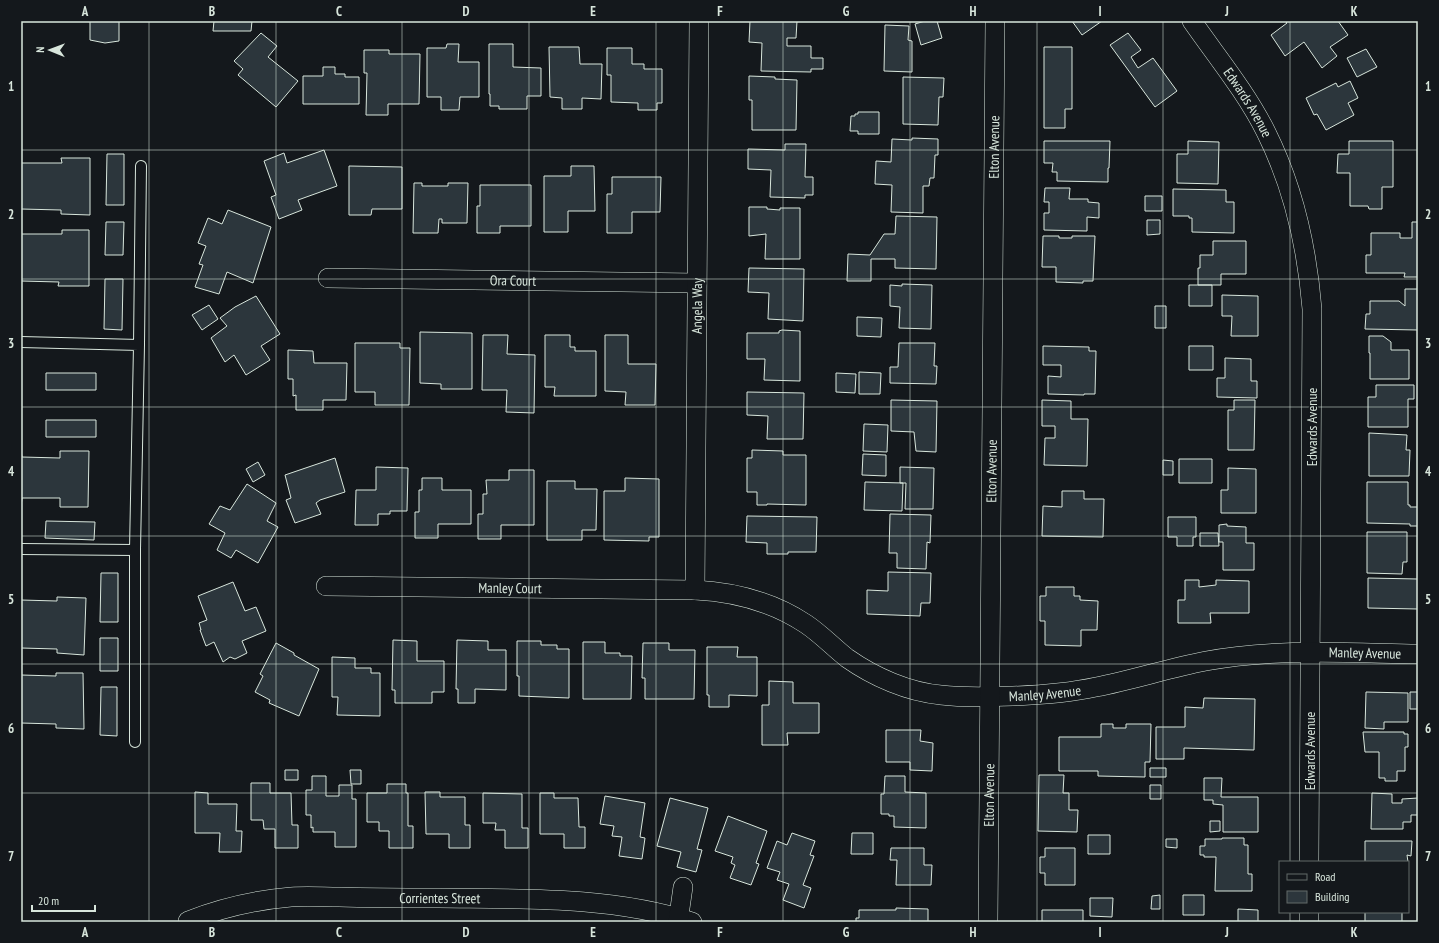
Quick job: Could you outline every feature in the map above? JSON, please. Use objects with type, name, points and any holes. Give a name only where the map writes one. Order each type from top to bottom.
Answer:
[{"type":"street","name":"Angela Way","points":[[695,590],[699,21]]},
{"type":"street","name":"Elton Avenue","points":[[988,922],[995,21]]},
{"type":"street","name":"Edwards Avenue","points":[[1192,21],[1243,92],[1266,132],[1285,176],[1301,227],[1309,272],[1312,310],[1309,861]]},
{"type":"street","name":"Ora Court","points":[[328,278],[698,283]]},
{"type":"street","name":"Manley Court","points":[[326,586],[695,590]]},
{"type":"street","name":"Manley Avenue","points":[[695,590],[746,596],[774,606],[807,624],[847,658],[876,676],[907,688],[940,695],[989,697],[1048,694],[1094,688],[1214,660],[1254,655],[1311,653],[1418,654]]},
{"type":"street","points":[[683,887],[683,921]]},
{"type":"street","name":"Corrientes Street","points":[[188,921],[210,912],[248,903],[292,897],[533,899],[570,901],[637,909],[683,921]]},
{"type":"lane","points":[[135,742],[135,550],[141,166]]},
{"type":"lane","points":[[21,342],[139,345]]},
{"type":"lane","points":[[21,549],[135,550]]},
{"type":"building","points":[[90,21],[119,21],[119,41],[105,43],[90,40]]},
{"type":"building","points":[[214,21],[252,21],[251,31],[213,31]]},
{"type":"building","points":[[750,21],[797,21],[796,38],[787,38],[787,46],[811,46],[811,58],[823,58],[823,69],[811,69],[811,72],[761,71],[762,43],[749,42]]},
{"type":"building","points":[[925,21],[937,21],[942,38],[921,45],[915,24]]},
{"type":"building","points":[[1072,21],[1102,21],[1082,35]]},
{"type":"building","points":[[1285,21],[1338,21],[1348,35],[1330,47],[1337,56],[1322,68],[1304,42],[1285,56],[1271,35],[1287,23]]},
{"type":"building","points":[[885,25],[909,26],[908,40],[912,41],[912,72],[884,71]]},
{"type":"building","points":[[261,33],[277,46],[268,57],[298,81],[276,107],[238,75],[243,69],[234,61]]},
{"type":"building","points":[[1128,33],[1141,50],[1131,57],[1138,68],[1153,58],[1177,91],[1155,107],[1110,45]]},
{"type":"building","points":[[447,44],[459,44],[458,62],[479,62],[479,97],[460,97],[459,110],[441,110],[441,97],[427,97],[427,48],[446,48]]},
{"type":"building","points":[[489,44],[513,44],[513,67],[541,68],[541,96],[527,96],[527,109],[499,109],[499,106],[490,106]]},
{"type":"building","points":[[549,47],[579,47],[580,64],[602,64],[601,99],[582,98],[582,109],[562,109],[562,98],[550,97]]},
{"type":"building","points":[[1044,47],[1072,47],[1072,109],[1065,109],[1065,128],[1044,128]]},
{"type":"building","points":[[607,48],[632,48],[632,64],[644,64],[644,69],[662,69],[662,103],[657,103],[657,110],[638,110],[638,103],[611,102],[611,75],[607,75]]},
{"type":"building","points":[[1366,49],[1377,67],[1357,77],[1347,58]]},
{"type":"building","points":[[364,50],[389,50],[389,54],[420,54],[419,104],[388,104],[388,115],[366,115],[367,73],[364,73]]},
{"type":"building","points":[[323,67],[335,67],[335,74],[345,74],[345,77],[359,77],[359,104],[303,104],[303,76],[323,76]]},
{"type":"building","points":[[749,76],[797,80],[796,130],[752,130],[752,100],[749,100]]},
{"type":"building","points":[[903,77],[944,78],[943,97],[939,97],[938,125],[903,124]]},
{"type":"building","points":[[1350,81],[1358,98],[1348,103],[1354,115],[1326,130],[1317,114],[1314,115],[1306,98],[1336,83],[1338,87]]},
{"type":"building","points":[[858,112],[879,112],[879,134],[858,134],[858,131],[850,131],[851,116],[855,116]]},
{"type":"building","points":[[912,138],[938,139],[938,155],[935,155],[934,178],[930,178],[929,186],[923,186],[923,213],[891,212],[892,185],[875,184],[876,161],[891,162],[892,139],[912,140]]},
{"type":"building","points":[[1044,141],[1110,141],[1108,182],[1057,181],[1057,172],[1052,172],[1053,163],[1044,163]]},
{"type":"building","points":[[1188,141],[1219,142],[1218,184],[1177,183],[1177,154],[1188,154]]},
{"type":"building","points":[[1349,141],[1393,141],[1393,187],[1382,187],[1382,209],[1369,209],[1368,206],[1350,206],[1350,173],[1337,173],[1338,154],[1349,154]]},
{"type":"building","points":[[785,144],[806,144],[805,177],[813,177],[813,195],[805,195],[805,198],[770,197],[771,170],[748,169],[748,149],[785,150]]},
{"type":"building","points":[[324,150],[337,186],[298,200],[302,210],[279,219],[271,197],[276,195],[264,161],[284,153],[287,163]]},
{"type":"building","points":[[107,154],[124,154],[124,205],[106,205]]},
{"type":"building","points":[[61,158],[90,158],[90,215],[61,214],[61,210],[21,209],[21,163],[62,163]]},
{"type":"building","points":[[349,166],[402,167],[402,209],[372,209],[371,215],[349,215]]},
{"type":"building","points":[[571,166],[594,166],[595,211],[568,211],[568,232],[544,232],[544,176],[571,176]]},
{"type":"building","points":[[612,177],[661,177],[660,212],[632,212],[632,233],[607,233],[607,194],[612,194]]},
{"type":"building","points":[[414,183],[422,183],[422,186],[448,186],[448,183],[468,183],[467,223],[442,223],[442,219],[439,219],[438,233],[413,233]]},
{"type":"building","points":[[480,185],[531,185],[531,226],[500,226],[500,233],[477,233],[477,206],[480,206]]},
{"type":"building","points":[[1045,188],[1070,188],[1069,199],[1088,199],[1088,202],[1099,203],[1099,218],[1087,217],[1087,231],[1044,230],[1044,213],[1049,213],[1049,202],[1044,202]]},
{"type":"building","points":[[1173,189],[1226,190],[1226,202],[1234,202],[1234,233],[1192,232],[1192,218],[1189,218],[1189,216],[1173,216]]},
{"type":"building","points":[[1145,196],[1162,196],[1162,211],[1145,211]]},
{"type":"building","points":[[749,207],[767,207],[767,209],[780,210],[780,208],[800,208],[800,259],[765,259],[766,234],[749,236]]},
{"type":"building","points":[[228,210],[271,227],[253,283],[227,272],[219,294],[195,287],[203,265],[199,264],[206,246],[198,243],[208,218],[222,224]]},
{"type":"building","points":[[896,216],[937,217],[936,269],[895,268],[895,259],[871,259],[871,281],[847,281],[848,254],[870,255],[884,234],[895,234]]},
{"type":"building","points":[[1147,220],[1160,220],[1160,234],[1147,235]]},
{"type":"building","points":[[106,222],[124,222],[123,255],[105,255]]},
{"type":"building","points":[[1412,222],[1418,222],[1418,277],[1404,277],[1405,273],[1366,273],[1366,255],[1371,255],[1371,233],[1400,233],[1400,238],[1412,238]]},
{"type":"building","points":[[62,230],[89,230],[89,286],[58,286],[59,282],[21,281],[21,234],[62,234]]},
{"type":"building","points":[[1043,236],[1072,238],[1072,236],[1095,236],[1093,281],[1083,281],[1083,283],[1056,282],[1056,267],[1042,267]]},
{"type":"building","points":[[1213,241],[1246,241],[1246,274],[1221,274],[1221,285],[1198,285],[1200,255],[1213,255]]},
{"type":"building","points":[[749,268],[804,269],[803,321],[768,319],[769,293],[748,292]]},
{"type":"building","points":[[105,279],[123,279],[122,330],[104,329]]},
{"type":"building","points":[[902,284],[932,285],[931,329],[899,328],[900,307],[890,306],[890,285],[902,286]]},
{"type":"building","points":[[1189,285],[1212,285],[1212,306],[1189,306]]},
{"type":"building","points":[[1405,289],[1418,289],[1418,330],[1365,329],[1366,314],[1370,314],[1370,301],[1399,301],[1405,306]]},
{"type":"building","points":[[1222,295],[1258,296],[1258,336],[1231,336],[1232,316],[1222,316]]},
{"type":"building","points":[[256,296],[280,334],[261,346],[270,360],[246,375],[234,355],[225,362],[211,338],[227,326],[220,318],[235,307]]},
{"type":"building","points":[[209,305],[218,319],[202,330],[192,315]]},
{"type":"building","points":[[1155,306],[1166,306],[1166,328],[1155,328]]},
{"type":"building","points":[[857,317],[882,318],[881,337],[857,336]]},
{"type":"building","points":[[779,331],[800,331],[800,381],[764,380],[765,359],[747,359],[747,333],[779,333]]},
{"type":"building","points":[[420,332],[472,333],[472,389],[441,389],[441,384],[420,383]]},
{"type":"building","points":[[483,335],[508,335],[507,354],[535,355],[534,413],[506,412],[507,390],[482,390]]},
{"type":"building","points":[[545,335],[570,335],[570,347],[575,347],[575,351],[596,351],[596,396],[554,396],[555,387],[545,387]]},
{"type":"building","points":[[605,335],[628,335],[628,364],[656,364],[655,405],[625,405],[626,392],[605,391]]},
{"type":"building","points":[[1369,336],[1383,336],[1391,342],[1391,350],[1409,350],[1409,379],[1370,379]]},
{"type":"building","points":[[355,343],[400,343],[400,348],[410,348],[409,405],[375,405],[375,392],[355,392]]},
{"type":"building","points":[[899,343],[935,343],[934,366],[937,366],[936,384],[890,383],[890,367],[898,367]]},
{"type":"building","points":[[1043,346],[1089,347],[1089,351],[1096,351],[1095,394],[1048,394],[1048,376],[1061,377],[1061,365],[1043,365]]},
{"type":"building","points":[[1189,346],[1213,346],[1213,370],[1189,370]]},
{"type":"building","points":[[288,350],[313,351],[314,363],[347,363],[346,400],[323,400],[323,410],[296,410],[296,395],[293,396],[293,379],[288,379]]},
{"type":"building","points":[[1225,358],[1251,359],[1251,381],[1257,381],[1257,398],[1217,397],[1217,378],[1225,378]]},
{"type":"building","points":[[859,372],[881,373],[880,394],[859,394]]},
{"type":"building","points":[[46,373],[96,373],[96,390],[46,390]]},
{"type":"building","points":[[836,373],[856,374],[855,393],[836,392]]},
{"type":"building","points":[[1376,385],[1414,385],[1414,399],[1408,399],[1408,427],[1368,427],[1368,397],[1376,397]]},
{"type":"building","points":[[747,392],[804,393],[803,439],[767,439],[768,416],[747,415]]},
{"type":"building","points":[[891,400],[937,401],[936,452],[916,451],[914,432],[891,431]]},
{"type":"building","points":[[1042,400],[1071,401],[1071,419],[1088,419],[1087,466],[1044,465],[1045,438],[1055,438],[1055,426],[1042,426]]},
{"type":"building","points":[[1234,400],[1255,400],[1254,450],[1228,450],[1228,410],[1234,410]]},
{"type":"building","points":[[46,420],[96,420],[96,437],[46,437]]},
{"type":"building","points":[[864,424],[888,425],[887,452],[863,451]]},
{"type":"building","points":[[1369,433],[1407,435],[1406,450],[1410,450],[1409,476],[1369,476]]},
{"type":"building","points":[[752,450],[783,451],[783,455],[806,455],[806,505],[757,505],[757,492],[747,492],[747,458],[752,458]]},
{"type":"building","points":[[21,451],[22,457],[60,458],[60,451],[89,451],[88,507],[60,507],[60,498],[22,498],[21,507]]},
{"type":"building","points":[[863,454],[886,455],[886,476],[862,475]]},
{"type":"building","points":[[335,458],[345,492],[320,500],[316,503],[321,514],[295,523],[286,500],[291,498],[285,475]]},
{"type":"building","points":[[1179,459],[1212,459],[1212,483],[1179,483]]},
{"type":"building","points":[[1163,460],[1173,461],[1173,475],[1163,475]]},
{"type":"building","points":[[258,462],[265,475],[253,482],[246,469]]},
{"type":"building","points":[[376,467],[408,468],[407,511],[390,511],[390,514],[378,514],[378,525],[355,525],[356,490],[376,490]]},
{"type":"building","points":[[900,467],[934,468],[933,509],[905,509],[906,483],[900,483]]},
{"type":"building","points":[[1228,468],[1256,469],[1256,513],[1221,513],[1221,490],[1228,490]]},
{"type":"building","points":[[509,470],[534,470],[534,525],[501,525],[501,539],[478,539],[478,514],[483,514],[483,494],[487,494],[486,480],[509,480]]},
{"type":"building","points":[[422,478],[442,478],[442,490],[471,490],[471,524],[438,524],[438,538],[415,538],[415,512],[419,512],[419,490],[422,490]]},
{"type":"building","points":[[625,478],[659,479],[659,537],[649,537],[649,541],[604,540],[604,491],[625,491]]},
{"type":"building","points":[[547,481],[575,481],[575,489],[597,489],[596,530],[582,530],[582,540],[547,540]]},
{"type":"building","points":[[865,482],[903,483],[902,511],[864,510]]},
{"type":"building","points":[[1367,482],[1408,482],[1408,505],[1410,505],[1410,507],[1418,507],[1418,526],[1410,526],[1410,524],[1367,523]]},
{"type":"building","points":[[247,484],[276,503],[267,521],[278,527],[258,563],[236,550],[231,558],[217,550],[225,533],[209,524],[220,506],[230,510]]},
{"type":"building","points":[[1062,491],[1084,491],[1084,499],[1104,499],[1103,537],[1042,536],[1043,506],[1062,507]]},
{"type":"building","points":[[890,514],[931,515],[930,543],[927,542],[926,569],[897,568],[897,553],[889,553]]},
{"type":"building","points":[[747,516],[817,517],[816,552],[767,554],[767,543],[746,542]]},
{"type":"building","points":[[1168,517],[1196,517],[1196,537],[1193,537],[1193,546],[1177,546],[1177,537],[1168,537]]},
{"type":"building","points":[[46,521],[95,522],[94,540],[45,538]]},
{"type":"building","points":[[1227,524],[1227,526],[1246,527],[1246,543],[1254,543],[1254,570],[1223,570],[1223,542],[1219,542],[1219,525]]},
{"type":"building","points":[[1367,532],[1407,532],[1407,562],[1403,562],[1402,574],[1367,573]]},
{"type":"building","points":[[1200,533],[1218,533],[1219,546],[1200,546]]},
{"type":"building","points":[[888,572],[931,573],[930,603],[921,603],[920,616],[867,614],[867,590],[888,591]]},
{"type":"building","points":[[101,573],[118,573],[118,622],[100,622]]},
{"type":"building","points":[[1368,578],[1418,579],[1418,609],[1368,608]]},
{"type":"building","points":[[1185,580],[1199,580],[1199,587],[1216,585],[1216,580],[1249,581],[1249,613],[1210,613],[1211,623],[1178,623],[1178,600],[1185,600]]},
{"type":"building","points":[[233,582],[245,611],[256,607],[266,631],[242,641],[247,653],[235,659],[230,657],[223,662],[214,642],[206,646],[199,623],[207,620],[198,596]]},
{"type":"building","points":[[1046,587],[1074,587],[1074,596],[1080,596],[1080,600],[1098,601],[1097,630],[1081,630],[1081,646],[1045,645],[1045,621],[1040,621],[1040,596],[1046,596]]},
{"type":"building","points":[[57,597],[86,598],[84,655],[57,653],[57,649],[21,648],[21,600],[57,601]]},
{"type":"building","points":[[100,638],[118,638],[118,671],[100,671]]},
{"type":"building","points":[[393,640],[417,641],[417,661],[444,661],[444,692],[432,692],[432,703],[395,703],[395,690],[392,690]]},
{"type":"building","points":[[457,640],[488,641],[488,650],[506,650],[506,690],[475,689],[475,703],[458,703],[458,689],[456,689]]},
{"type":"building","points":[[517,641],[541,641],[541,645],[557,645],[557,649],[569,649],[569,698],[519,696],[519,676],[517,676]]},
{"type":"building","points":[[583,642],[605,642],[605,653],[620,653],[620,656],[632,656],[631,699],[583,699]]},
{"type":"building","points":[[276,643],[319,669],[299,716],[269,703],[270,700],[255,692],[263,676],[260,674]]},
{"type":"building","points":[[643,643],[669,643],[669,650],[695,650],[694,699],[645,699],[645,678],[642,678]]},
{"type":"building","points":[[707,647],[738,647],[737,657],[757,657],[757,696],[729,695],[729,707],[709,707],[709,695],[707,695]]},
{"type":"building","points":[[332,657],[355,658],[355,668],[371,668],[371,673],[380,673],[380,716],[337,715],[338,697],[332,697]]},
{"type":"building","points":[[56,673],[83,673],[84,729],[56,728],[56,724],[21,723],[21,675],[56,676]]},
{"type":"building","points":[[769,681],[793,682],[793,703],[819,703],[819,733],[787,733],[788,745],[762,745],[762,705],[769,705]]},
{"type":"building","points":[[101,687],[117,687],[117,736],[100,735]]},
{"type":"building","points":[[1366,692],[1408,693],[1408,722],[1384,722],[1384,729],[1365,728]]},
{"type":"building","points":[[1410,692],[1418,692],[1418,709],[1410,709]]},
{"type":"building","points":[[1204,698],[1255,699],[1254,750],[1184,748],[1184,759],[1156,759],[1156,727],[1185,727],[1185,707],[1203,708]]},
{"type":"building","points":[[1101,724],[1113,724],[1113,728],[1126,728],[1126,724],[1151,724],[1150,762],[1145,762],[1145,777],[1098,776],[1098,771],[1059,771],[1059,737],[1101,737]]},
{"type":"building","points":[[886,730],[921,730],[920,741],[933,743],[932,771],[910,770],[910,762],[886,762]]},
{"type":"building","points":[[1363,732],[1404,732],[1404,734],[1408,734],[1408,747],[1405,747],[1405,771],[1397,771],[1397,781],[1385,781],[1385,778],[1379,778],[1379,752],[1365,752]]},
{"type":"building","points":[[1150,768],[1166,768],[1166,777],[1150,777]]},
{"type":"building","points":[[285,770],[298,770],[298,780],[285,780]]},
{"type":"building","points":[[350,770],[361,770],[361,784],[351,784]]},
{"type":"building","points":[[1039,775],[1064,775],[1063,793],[1069,793],[1069,810],[1078,810],[1077,832],[1038,831]]},
{"type":"building","points":[[312,776],[326,776],[326,796],[339,796],[339,785],[352,785],[352,799],[356,799],[356,847],[335,847],[335,832],[313,832],[313,827],[311,828],[311,815],[306,815],[306,790],[312,790]]},
{"type":"building","points":[[885,776],[905,776],[905,792],[926,793],[926,828],[894,827],[894,816],[889,816],[889,814],[881,814],[881,794],[884,794]]},
{"type":"building","points":[[1204,778],[1222,778],[1221,797],[1258,797],[1258,832],[1223,832],[1223,805],[1213,804],[1213,800],[1204,800]]},
{"type":"building","points":[[251,783],[270,783],[270,793],[291,793],[292,825],[298,825],[298,848],[275,848],[275,829],[264,829],[263,820],[251,820]]},
{"type":"building","points":[[387,784],[406,784],[406,793],[408,793],[408,826],[413,826],[413,848],[389,848],[389,831],[379,831],[379,822],[367,822],[367,793],[387,793]]},
{"type":"building","points":[[1150,785],[1161,785],[1161,799],[1150,799]]},
{"type":"building","points":[[195,792],[208,793],[208,804],[237,804],[236,831],[242,831],[241,852],[219,852],[220,833],[195,833]]},
{"type":"building","points":[[425,792],[440,792],[440,797],[465,797],[465,825],[470,825],[470,848],[449,848],[449,834],[426,834]]},
{"type":"building","points":[[483,793],[522,794],[522,828],[528,828],[528,848],[505,848],[505,830],[495,830],[496,823],[483,823]]},
{"type":"building","points":[[540,793],[554,793],[554,798],[578,798],[579,827],[585,827],[585,848],[564,848],[564,834],[540,834]]},
{"type":"building","points":[[1372,793],[1392,794],[1392,803],[1402,803],[1402,799],[1418,798],[1418,815],[1411,815],[1411,822],[1403,822],[1403,829],[1371,829]]},
{"type":"building","points":[[605,796],[645,803],[640,837],[645,838],[642,859],[619,856],[622,837],[612,836],[614,826],[600,824]]},
{"type":"building","points":[[670,798],[708,808],[697,849],[702,850],[696,872],[677,867],[681,852],[657,846]]},
{"type":"building","points":[[728,816],[767,831],[756,863],[759,864],[751,885],[730,878],[735,865],[731,863],[733,857],[715,851]]},
{"type":"building","points":[[1210,821],[1220,821],[1220,831],[1210,832]]},
{"type":"building","points":[[792,833],[815,841],[810,855],[814,856],[803,885],[811,888],[804,908],[783,900],[789,884],[777,880],[780,872],[767,868],[777,841],[787,845]]},
{"type":"building","points":[[852,833],[873,833],[873,854],[851,854]]},
{"type":"building","points":[[1088,835],[1110,835],[1110,854],[1088,854]]},
{"type":"building","points":[[1244,838],[1244,845],[1248,845],[1248,874],[1252,874],[1252,891],[1215,891],[1216,857],[1204,857],[1204,855],[1200,855],[1200,846],[1205,846],[1205,839]]},
{"type":"building","points":[[1166,839],[1177,839],[1177,848],[1166,847]]},
{"type":"building","points":[[1365,841],[1412,841],[1411,856],[1407,855],[1408,861],[1365,861]]},
{"type":"building","points":[[891,848],[924,848],[924,865],[932,865],[931,885],[896,885],[897,860],[890,860]]},
{"type":"building","points":[[1045,848],[1075,848],[1075,885],[1045,885],[1045,873],[1040,873],[1040,857],[1045,857]]},
{"type":"building","points":[[1160,895],[1160,909],[1151,909],[1152,896]]},
{"type":"building","points":[[1183,895],[1204,895],[1204,915],[1183,915]]},
{"type":"building","points":[[1090,898],[1113,898],[1112,917],[1090,916]]},
{"type":"building","points":[[896,908],[928,909],[928,922],[856,922],[856,918],[859,918],[859,910],[896,910]]},
{"type":"building","points":[[1238,909],[1258,910],[1258,922],[1238,922]]},
{"type":"building","points":[[1042,910],[1083,910],[1083,922],[1042,922]]},
{"type":"building","points":[[1365,913],[1402,913],[1402,922],[1365,922]]}]
